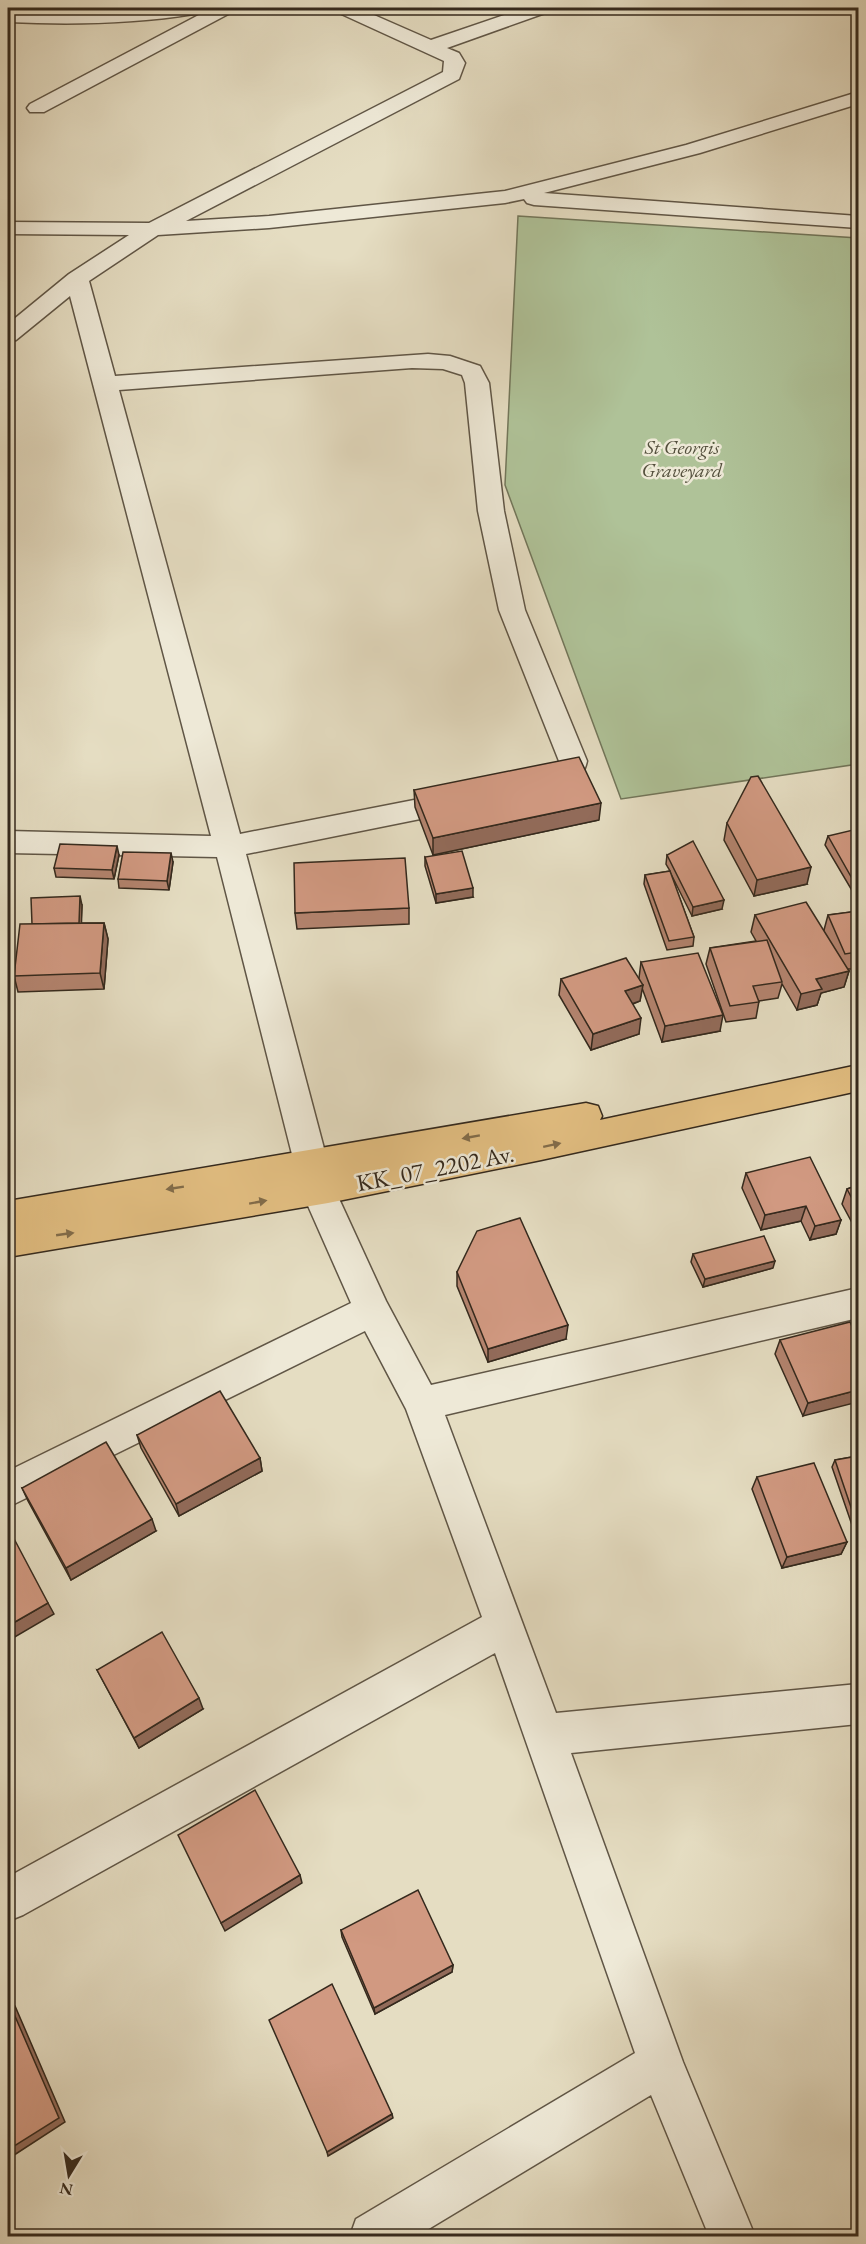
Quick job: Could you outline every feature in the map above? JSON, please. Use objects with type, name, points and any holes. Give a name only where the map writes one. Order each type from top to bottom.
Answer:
[{"type":"main road","points":[[8,1216],[314,1178],[570,1119],[858,1063]]},
{"type":"main road","name":"KK_07_2202 Av.","points":[[8,1242],[150,1221],[314,1178],[546,1147],[858,1078]]},
{"type":"street","points":[[8,16],[88,18],[194,8]]},
{"type":"street","points":[[37,108],[225,8]]},
{"type":"street","points":[[8,335],[77,279],[153,229],[452,75],[455,63],[452,57],[344,8]]},
{"type":"street","points":[[431,47],[541,8]]},
{"type":"street","points":[[8,228],[153,229],[268,222],[505,197],[693,149],[858,98]]},
{"type":"street","points":[[505,197],[858,222]]},
{"type":"street","points":[[77,279],[229,847],[314,1178],[372,1310],[422,1404],[505,1626],[661,2063],[732,2236]]},
{"type":"street","points":[[106,384],[439,361],[472,371],[477,383],[491,511],[513,610],[573,761],[571,772],[561,782],[515,790]]},
{"type":"street","points":[[8,842],[229,847],[481,797]]},
{"type":"street","points":[[422,1404],[858,1303]]},
{"type":"street","points":[[8,1490],[372,1310]]},
{"type":"street","points":[[8,1900],[505,1626]]},
{"type":"street","points":[[544,1735],[858,1704]]},
{"type":"street","points":[[373,2236],[661,2063]]},
{"type":"green space","name":"St Georgis Graveyard","points":[[518,216],[858,238],[858,764],[621,799],[505,485]]},
{"type":"building","points":[[579,757],[601,803],[433,838],[414,790]]},
{"type":"building","points":[[758,776],[811,867],[757,880],[727,823],[751,777]]},
{"type":"building","points":[[853,830],[858,839],[858,889],[828,836]]},
{"type":"building","points":[[693,841],[724,900],[693,907],[667,855]]},
{"type":"building","points":[[60,844],[117,846],[112,870],[54,868]]},
{"type":"building","points":[[462,851],[473,888],[436,894],[425,857]]},
{"type":"building","points":[[123,852],[171,853],[167,881],[118,879]]},
{"type":"building","points":[[405,858],[409,908],[295,913],[294,863]]},
{"type":"building","points":[[670,871],[694,937],[669,941],[645,875]]},
{"type":"building","points":[[80,896],[79,923],[32,924],[31,898]]},
{"type":"building","points":[[806,902],[849,971],[816,979],[822,989],[801,994],[755,915]]},
{"type":"building","points":[[858,911],[858,954],[857,952],[845,954],[828,915]]},
{"type":"building","points":[[104,923],[100,973],[14,976],[20,924]]},
{"type":"building","points":[[767,940],[782,982],[753,986],[759,1002],[730,1006],[710,948]]},
{"type":"building","points":[[698,953],[723,1015],[665,1026],[641,962]]},
{"type":"building","points":[[626,958],[643,985],[625,991],[641,1018],[593,1034],[561,979]]},
{"type":"building","points":[[810,1157],[841,1220],[815,1226],[806,1206],[765,1215],[746,1173]]},
{"type":"building","points":[[858,1185],[858,1210],[847,1189]]},
{"type":"building","points":[[520,1218],[568,1325],[488,1349],[457,1272],[477,1231]]},
{"type":"building","points":[[764,1236],[775,1261],[705,1279],[693,1254]]},
{"type":"building","points":[[850,1322],[858,1340],[858,1390],[808,1403],[780,1340]]},
{"type":"building","points":[[220,1391],[260,1458],[176,1504],[137,1435]]},
{"type":"building","points":[[106,1442],[152,1519],[66,1568],[22,1488]]},
{"type":"building","points":[[858,1456],[858,1522],[856,1522],[835,1460]]},
{"type":"building","points":[[814,1463],[847,1542],[787,1557],[757,1477]]},
{"type":"building","points":[[11,1533],[48,1603],[8,1626],[8,1535]]},
{"type":"building","points":[[162,1632],[199,1698],[134,1738],[97,1670]]},
{"type":"building","points":[[255,1790],[300,1875],[221,1923],[178,1835]]},
{"type":"building","points":[[418,1890],[453,1965],[374,2008],[341,1930]]},
{"type":"building","points":[[332,1984],[392,2114],[327,2152],[269,2020]]},
{"type":"building","points":[[8,2000],[59,2118],[8,2150]]}]
